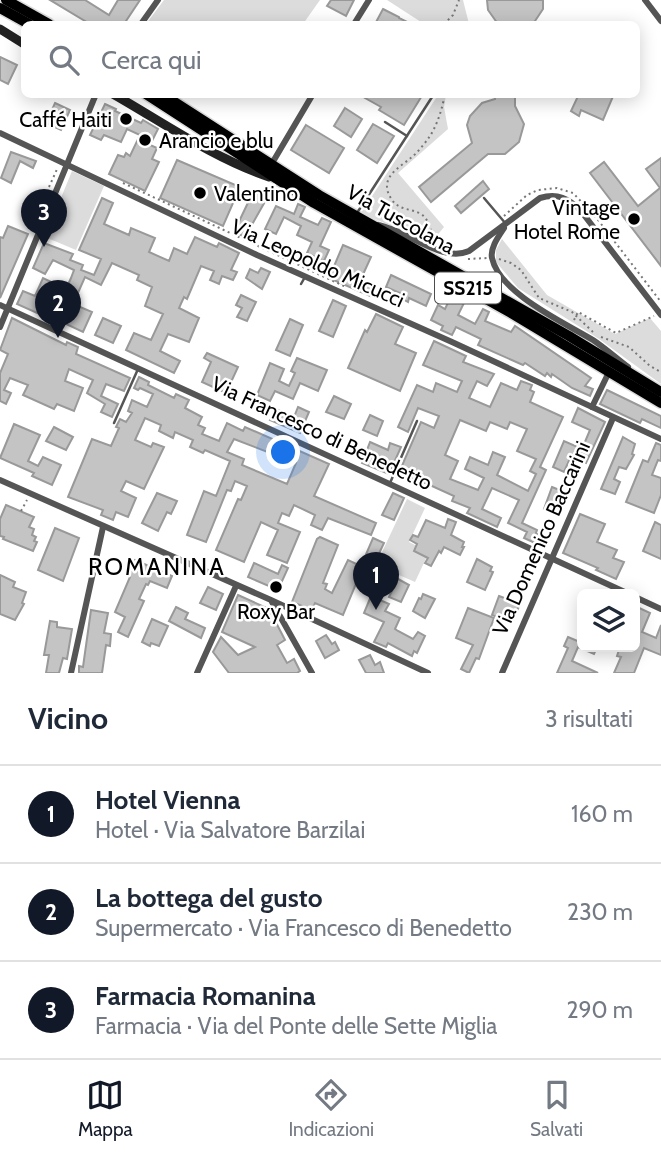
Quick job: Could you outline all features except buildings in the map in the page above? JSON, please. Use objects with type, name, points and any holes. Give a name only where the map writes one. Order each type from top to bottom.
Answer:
[{"type":"main road","points":[[6,0],[43,21]]},
{"type":"main road","points":[[0,8],[24,21]]},
{"type":"main road","name":"Via Tuscolana","points":[[153,98],[355,216],[554,327],[661,392]]},
{"type":"main road","name":"Via Tuscolana","points":[[166,98],[183,114],[273,178],[500,307],[661,403]]},
{"type":"street","points":[[143,21],[158,0]]},
{"type":"street","points":[[356,21],[369,0]]},
{"type":"street","points":[[645,0],[661,21]]},
{"type":"street","points":[[0,29],[21,42]]},
{"type":"street","points":[[0,327],[94,98]]},
{"type":"street","name":"Via Tuscolana","points":[[120,98],[247,169],[273,178]]},
{"type":"street","points":[[271,166],[311,98]]},
{"type":"street","points":[[165,125],[177,124],[183,114]]},
{"type":"street","name":"Via Leopoldo Micucci","points":[[0,134],[303,281],[452,342],[661,439]]},
{"type":"street","points":[[370,224],[394,229],[439,251],[458,255],[469,251],[504,221],[540,198],[554,196],[569,200],[581,211],[660,314]]},
{"type":"street","points":[[504,221],[492,258],[499,272],[521,297],[595,342],[650,386]]},
{"type":"street","name":"Via Francesco di Benedetto","points":[[0,305],[138,369],[237,410],[618,589]]},
{"type":"street","points":[[592,407],[610,372]]},
{"type":"street","name":"Via Domenico Baccarini","points":[[502,673],[613,418]]},
{"type":"street","points":[[0,481],[271,600],[424,671]]},
{"type":"street","points":[[71,673],[103,527]]},
{"type":"street","points":[[197,673],[236,586]]},
{"type":"street","points":[[640,599],[661,609]]},
{"type":"street","points":[[271,600],[310,671],[300,673]]},
{"type":"lane","points":[[355,216],[431,98]]},
{"type":"lane","points":[[385,122],[407,136]]},
{"type":"lane","points":[[484,198],[504,221]]},
{"type":"lane","points":[[114,423],[138,369]]},
{"type":"lane","points":[[390,484],[417,421]]},
{"type":"lane","points":[[411,673],[424,671]]},
{"type":"path","points":[[447,21],[453,15],[459,0]]},
{"type":"path","points":[[431,243],[435,237],[426,219],[396,205],[389,193],[388,183],[394,170],[410,159],[430,136],[440,116],[444,98]]},
{"type":"path","points":[[504,221],[527,195],[538,190],[557,188],[573,193],[595,216],[661,302]]},
{"type":"path","points":[[458,255],[471,259],[492,258],[516,265],[526,275],[539,298],[566,309],[597,334],[623,344],[661,372]]},
{"type":"path","points":[[572,324],[578,312],[616,333],[660,314]]},
{"type":"path","points":[[21,512],[27,499]]},
{"type":"shaded area","points":[[164,0],[320,0],[305,21],[148,21]]},
{"type":"shaded area","points":[[387,0],[463,0],[468,21],[419,21]]},
{"type":"shaded area","points":[[436,98],[446,98],[444,107],[448,129],[398,173],[444,227],[431,243],[361,213]]},
{"type":"shaded area","points":[[72,171],[104,186],[76,250],[45,237]]},
{"type":"shaded area","points":[[502,239],[547,295],[615,334],[650,318],[661,331],[661,384],[599,339],[518,288],[496,262],[496,250]]},
{"type":"shaded area","points":[[407,499],[425,508],[409,542],[429,552],[415,582],[376,565]]},
{"type":"place","name":"Caffé Haiti","points":[[126,119]]},
{"type":"place","name":"Arancio e blu","points":[[145,140]]},
{"type":"place","name":"Valentino","points":[[200,193]]},
{"type":"place","name":"Vintage Hotel Rome","points":[[634,219]]},
{"type":"place","name":"Farmacia Romanina","points":[[44,247]]},
{"type":"place","name":"La bottega del gusto","points":[[58,338]]},
{"type":"place","name":"Roxy Bar","points":[[276,587]]},
{"type":"place","name":"Hotel Vienna","points":[[376,610]]},
{"type":"district","name":"ROMANINA","points":[[157,566]]}]
